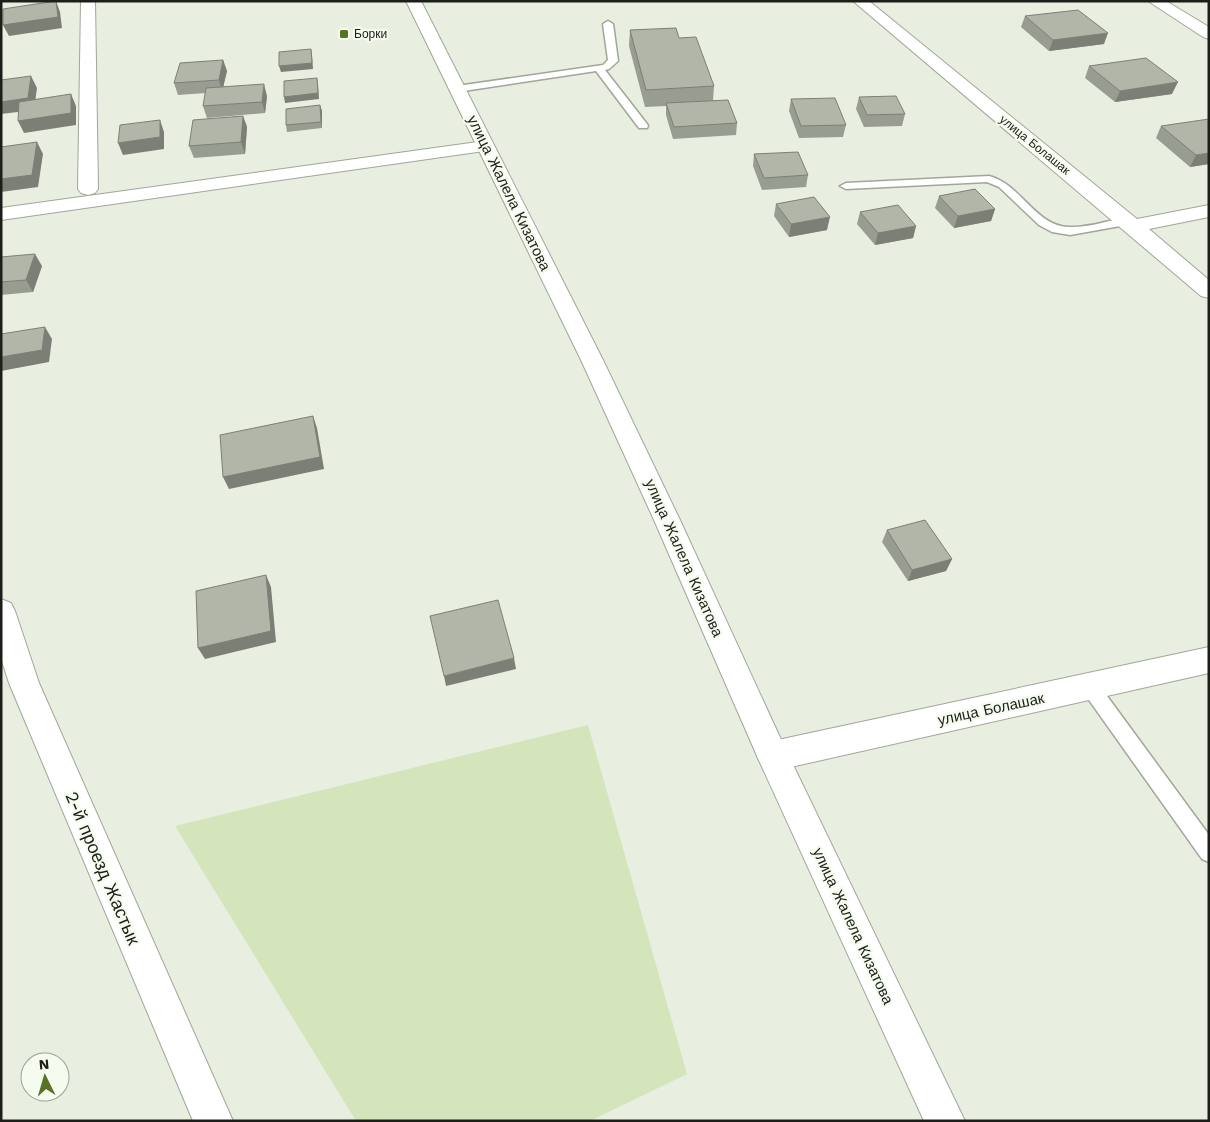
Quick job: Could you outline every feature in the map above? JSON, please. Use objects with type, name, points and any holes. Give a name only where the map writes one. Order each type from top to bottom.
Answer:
[{"type":"street","points":[[88,1],[88,189]]},
{"type":"street","name":"улица Жалела Кизатова","points":[[412,1],[592,360],[672,529],[773,756],[945,1121]]},
{"type":"street","name":"улица Болашак","points":[[860,1],[1209,291]]},
{"type":"street","points":[[1156,1],[1209,34]]},
{"type":"street","points":[[1,214],[485,146]]},
{"type":"street","points":[[1130,224],[1209,211]]},
{"type":"street","name":"2-й проезд Жастык","points":[[1,611],[24,682],[213,1121]]},
{"type":"street","name":"улица Болашак","points":[[773,756],[1209,660]]},
{"type":"lane","points":[[457,89],[606,67],[613,61],[608,24]]},
{"type":"lane","points":[[599,69],[643,126]]},
{"type":"lane","points":[[846,186],[989,179],[1002,186],[1043,223],[1056,229],[1070,230],[1130,224]]},
{"type":"lane","points":[[1090,687],[1209,852]]},
{"type":"green space","points":[[588,725],[687,1074],[590,1121],[356,1121],[175,826]]},
{"type":"building","points":[[56,1],[58,17],[3,25],[3,9]]},
{"type":"building","points":[[1078,10],[1108,33],[1053,40],[1025,16]]},
{"type":"building","points":[[676,28],[679,38],[696,37],[714,86],[646,90],[630,30]]},
{"type":"building","points":[[311,49],[312,63],[279,66],[279,52]]},
{"type":"building","points":[[1146,58],[1178,82],[1120,91],[1089,66]]},
{"type":"building","points":[[223,60],[219,80],[174,83],[180,63]]},
{"type":"building","points":[[31,76],[28,98],[1,102],[1,80]]},
{"type":"building","points":[[317,78],[318,93],[284,97],[284,81]]},
{"type":"building","points":[[264,84],[262,102],[203,106],[206,88]]},
{"type":"building","points":[[71,94],[71,113],[18,121],[19,102]]},
{"type":"building","points":[[896,96],[905,114],[867,115],[859,97]]},
{"type":"building","points":[[835,98],[846,125],[801,126],[791,99]]},
{"type":"building","points":[[728,100],[737,123],[674,127],[666,103]]},
{"type":"building","points":[[320,105],[321,122],[286,125],[286,109]]},
{"type":"building","points":[[243,116],[241,142],[189,146],[193,120]]},
{"type":"building","points":[[1209,119],[1209,153],[1196,155],[1161,126]]},
{"type":"building","points":[[160,120],[160,137],[118,143],[120,125]]},
{"type":"building","points":[[37,142],[32,175],[1,179],[1,147]]},
{"type":"building","points":[[798,152],[808,175],[764,178],[754,154]]},
{"type":"building","points":[[975,189],[995,209],[958,216],[939,196]]},
{"type":"building","points":[[814,197],[830,217],[791,224],[776,204]]},
{"type":"building","points":[[898,205],[916,226],[878,233],[860,212]]},
{"type":"building","points":[[35,254],[26,280],[1,282],[1,257]]},
{"type":"building","points":[[45,327],[42,350],[1,357],[1,334]]},
{"type":"building","points":[[313,416],[320,457],[223,477],[220,435]]},
{"type":"building","points":[[925,520],[952,559],[912,570],[887,530]]},
{"type":"building","points":[[266,575],[271,631],[198,648],[196,591]]},
{"type":"building","points":[[498,600],[514,658],[444,676],[430,616]]},
{"type":"place","name":"Борки","points":[[344,34]]}]
